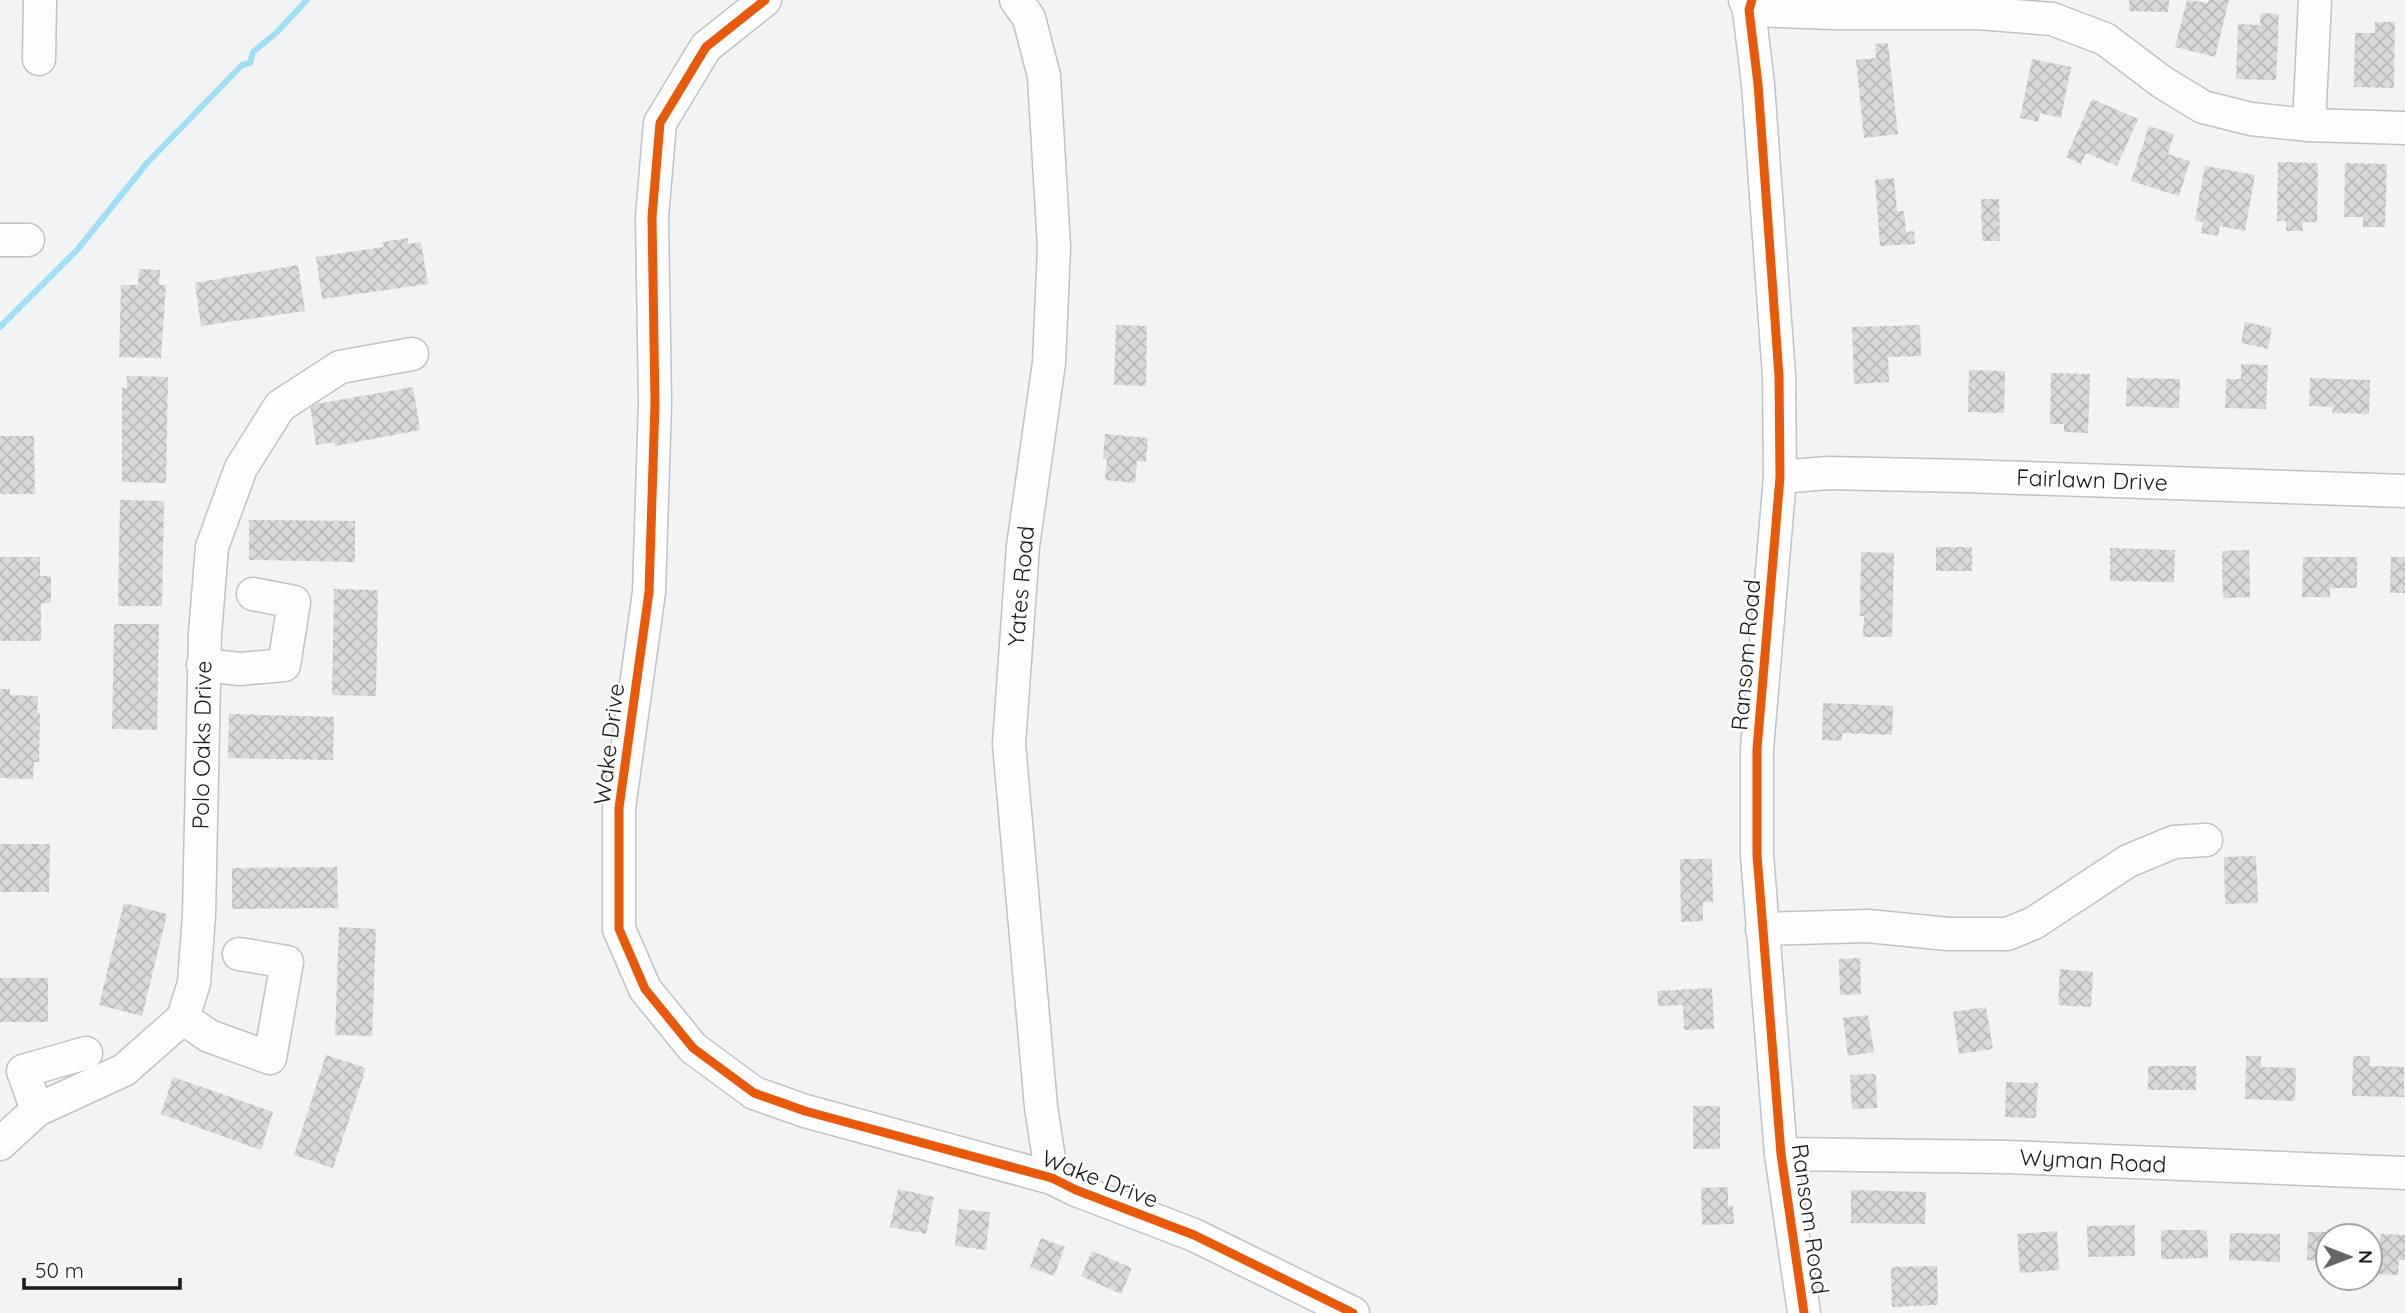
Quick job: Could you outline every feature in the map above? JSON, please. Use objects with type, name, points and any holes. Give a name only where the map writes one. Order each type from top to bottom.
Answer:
[{"type":"street","points":[[39,59],[40,0]]},
{"type":"street","name":"Wake Drive","points":[[765,0],[706,47],[660,124],[652,217],[655,403],[649,592],[619,808],[619,929],[645,989],[693,1048],[754,1093],[805,1111],[1052,1178],[1076,1191],[1194,1236],[1353,1313]]},
{"type":"street","name":"Yates Road","points":[[1016,0],[1029,18],[1044,76],[1054,247],[1049,363],[1023,546],[1009,744],[1041,1107],[1052,1178]]},
{"type":"street","points":[[2309,125],[2315,0]]},
{"type":"street","points":[[1749,3],[1833,13],[1978,13],[2052,19],[2105,39],[2162,82],[2203,107],[2251,119],[2309,125],[2405,128]]},
{"type":"street","name":"Ransom Road","points":[[1749,3],[1758,84],[1778,362],[1780,477],[1757,749],[1757,855],[1781,1154],[1804,1313]]},
{"type":"street","name":"Polo Oaks Drive","points":[[183,1018],[194,983],[199,915],[204,665],[212,547],[241,468],[280,406],[340,368],[412,354]]},
{"type":"street","name":"Fairlawn Drive","points":[[1780,477],[1828,473],[1964,476],[2405,491]]},
{"type":"street","points":[[204,665],[240,669],[284,665],[294,602],[253,594]]},
{"type":"street","points":[[1762,929],[1868,926],[1948,934],[2007,934],[2034,923],[2128,861],[2174,842],[2206,840]]},
{"type":"street","points":[[0,1144],[37,1110],[124,1070],[183,1018],[209,1036],[270,1058],[287,962],[239,954]]},
{"type":"street","points":[[37,1110],[11,1073],[86,1053]]},
{"type":"street","name":"Wyman Road","points":[[1781,1154],[2007,1157],[2405,1173]]},
{"type":"building","points":[[2129,0],[2169,0],[2168,12],[2129,11]]},
{"type":"building","points":[[2187,0],[2208,3],[2209,0],[2229,0],[2215,57],[2175,47]]},
{"type":"building","points":[[2261,13],[2279,14],[2276,80],[2236,79],[2238,24],[2260,25]]},
{"type":"building","points":[[2375,22],[2395,22],[2394,88],[2354,87],[2355,33],[2375,33]]},
{"type":"building","points":[[1888,43],[1898,134],[1864,138],[1856,60],[1876,58],[1875,44]]},
{"type":"building","points":[[2032,59],[2071,67],[2061,118],[2040,113],[2038,122],[2020,118]]},
{"type":"building","points":[[2092,99],[2138,119],[2117,166],[2086,153],[2081,164],[2066,157]]},
{"type":"building","points":[[2149,126],[2174,134],[2168,154],[2190,161],[2179,196],[2131,181]]},
{"type":"building","points":[[2278,162],[2318,163],[2317,222],[2303,222],[2303,231],[2286,231],[2286,221],[2277,221]]},
{"type":"building","points":[[2345,163],[2387,164],[2385,227],[2363,227],[2363,217],[2344,217]]},
{"type":"building","points":[[2205,166],[2255,175],[2245,231],[2220,226],[2218,236],[2201,233],[2203,222],[2195,220]]},
{"type":"building","points":[[1894,178],[1897,211],[1904,211],[1906,232],[1914,231],[1915,244],[1880,246],[1875,180]]},
{"type":"building","points":[[1981,199],[1999,199],[2000,241],[1982,241]]},
{"type":"building","points":[[408,238],[408,244],[421,242],[428,284],[322,299],[316,257],[384,247],[383,242]]},
{"type":"building","points":[[298,265],[305,311],[201,326],[195,283]]},
{"type":"building","points":[[139,269],[160,270],[159,285],[166,285],[161,358],[119,357],[121,285],[138,285]]},
{"type":"building","points":[[2245,322],[2272,328],[2268,349],[2241,343]]},
{"type":"building","points":[[1116,325],[1147,326],[1146,386],[1114,385]]},
{"type":"building","points":[[1920,325],[1921,356],[1888,357],[1889,382],[1854,384],[1852,327]]},
{"type":"building","points":[[2241,364],[2268,365],[2266,409],[2225,408],[2226,379],[2241,379]]},
{"type":"building","points":[[1969,370],[2005,371],[2004,413],[1968,412]]},
{"type":"building","points":[[2051,373],[2090,374],[2088,433],[2064,432],[2064,424],[2050,424]]},
{"type":"building","points":[[127,376],[168,377],[166,483],[122,482],[122,388],[127,388]]},
{"type":"building","points":[[2127,378],[2180,379],[2179,408],[2126,406]]},
{"type":"building","points":[[2310,378],[2370,380],[2369,414],[2332,413],[2333,407],[2309,406]]},
{"type":"building","points":[[413,387],[420,430],[335,446],[334,442],[316,445],[310,405]]},
{"type":"building","points":[[1105,434],[1148,438],[1146,462],[1137,461],[1135,483],[1105,480]]},
{"type":"building","points":[[0,436],[34,436],[35,494],[0,494]]},
{"type":"building","points":[[120,500],[164,501],[162,606],[118,606]]},
{"type":"building","points":[[249,520],[355,521],[355,562],[249,560]]},
{"type":"building","points":[[1936,547],[1972,547],[1972,571],[1936,571]]},
{"type":"building","points":[[2110,548],[2175,550],[2174,582],[2110,581]]},
{"type":"building","points":[[2249,550],[2250,597],[2223,598],[2222,551]]},
{"type":"building","points":[[1861,552],[1894,553],[1892,637],[1863,637],[1864,616],[1860,616]]},
{"type":"building","points":[[0,557],[40,557],[40,576],[51,576],[51,603],[41,603],[41,641],[0,641]]},
{"type":"building","points":[[2303,557],[2357,557],[2357,588],[2330,588],[2330,597],[2302,597]]},
{"type":"building","points":[[2391,557],[2405,557],[2405,593],[2390,593]]},
{"type":"building","points":[[334,589],[378,590],[376,696],[332,695]]},
{"type":"building","points":[[114,624],[159,624],[157,730],[112,729]]},
{"type":"building","points":[[0,689],[10,689],[10,695],[38,696],[39,762],[34,762],[33,779],[0,778]]},
{"type":"building","points":[[1823,703],[1893,706],[1892,735],[1842,733],[1842,741],[1822,740]]},
{"type":"building","points":[[229,714],[334,717],[333,760],[228,758]]},
{"type":"building","points":[[0,844],[50,844],[49,892],[0,892]]},
{"type":"building","points":[[2256,856],[2258,903],[2225,904],[2224,857]]},
{"type":"building","points":[[1680,859],[1712,859],[1713,902],[1703,902],[1703,921],[1681,922]]},
{"type":"building","points":[[337,867],[338,908],[232,909],[232,868]]},
{"type":"building","points":[[124,903],[167,914],[142,1016],[99,1005]]},
{"type":"building","points":[[339,927],[376,929],[372,1036],[335,1035]]},
{"type":"building","points":[[1860,958],[1861,994],[1840,995],[1839,959]]},
{"type":"building","points":[[2060,969],[2093,972],[2091,1007],[2058,1005]]},
{"type":"building","points":[[0,978],[48,978],[48,1022],[0,1022]]},
{"type":"building","points":[[1712,988],[1714,1029],[1684,1030],[1683,1005],[1658,1006],[1657,991]]},
{"type":"building","points":[[1986,1007],[1993,1049],[1959,1054],[1953,1012]]},
{"type":"building","points":[[1868,1015],[1874,1052],[1848,1056],[1843,1018]]},
{"type":"building","points":[[326,1055],[366,1068],[333,1168],[294,1155]]},
{"type":"building","points":[[2246,1056],[2261,1056],[2261,1067],[2296,1068],[2295,1101],[2245,1099]]},
{"type":"building","points":[[2353,1056],[2370,1056],[2369,1066],[2404,1067],[2404,1097],[2352,1096]]},
{"type":"building","points":[[2148,1066],[2196,1066],[2196,1090],[2148,1090]]},
{"type":"building","points":[[1876,1074],[1877,1108],[1852,1109],[1850,1075]]},
{"type":"building","points":[[173,1077],[273,1112],[261,1150],[161,1114]]},
{"type":"building","points":[[2006,1082],[2038,1083],[2036,1118],[2005,1117]]},
{"type":"building","points":[[1693,1106],[1720,1106],[1720,1149],[1693,1149]]},
{"type":"building","points":[[1728,1187],[1728,1206],[1733,1206],[1734,1224],[1702,1225],[1701,1188]]},
{"type":"building","points":[[898,1189],[934,1197],[926,1234],[890,1227]]},
{"type":"building","points":[[1851,1190],[1926,1192],[1925,1224],[1851,1223]]},
{"type":"building","points":[[959,1209],[990,1212],[986,1250],[955,1246]]},
{"type":"building","points":[[2135,1225],[2135,1256],[2088,1257],[2087,1226]]},
{"type":"building","points":[[2161,1230],[2207,1230],[2208,1258],[2161,1259]]},
{"type":"building","points":[[2057,1231],[2059,1270],[2020,1273],[2017,1234]]},
{"type":"building","points":[[2308,1232],[2314,1232],[2314,1260],[2307,1260]]},
{"type":"building","points":[[2230,1233],[2280,1234],[2280,1262],[2229,1260]]},
{"type":"building","points":[[2384,1234],[2405,1235],[2405,1260],[2399,1260],[2398,1275],[2384,1274]]},
{"type":"building","points":[[1041,1238],[1065,1247],[1054,1276],[1030,1267]]},
{"type":"building","points":[[1092,1251],[1132,1268],[1121,1294],[1081,1276]]},
{"type":"building","points":[[1937,1266],[1938,1305],[1892,1307],[1891,1267]]},
{"type":"waterway","points":[[0,327],[78,249],[147,163],[242,65],[250,63],[253,52],[276,33],[307,0]]},
{"type":"cycle path","points":[[765,0],[706,47],[660,123],[652,217],[655,403],[649,592],[619,808],[619,929],[645,989],[693,1048],[754,1093],[805,1111],[1052,1178],[1076,1190],[1194,1235],[1353,1313]]},
{"type":"cycle path","points":[[1752,0],[1749,10],[1758,84],[1779,376],[1780,477],[1757,749],[1757,855],[1781,1154],[1804,1313]]}]
